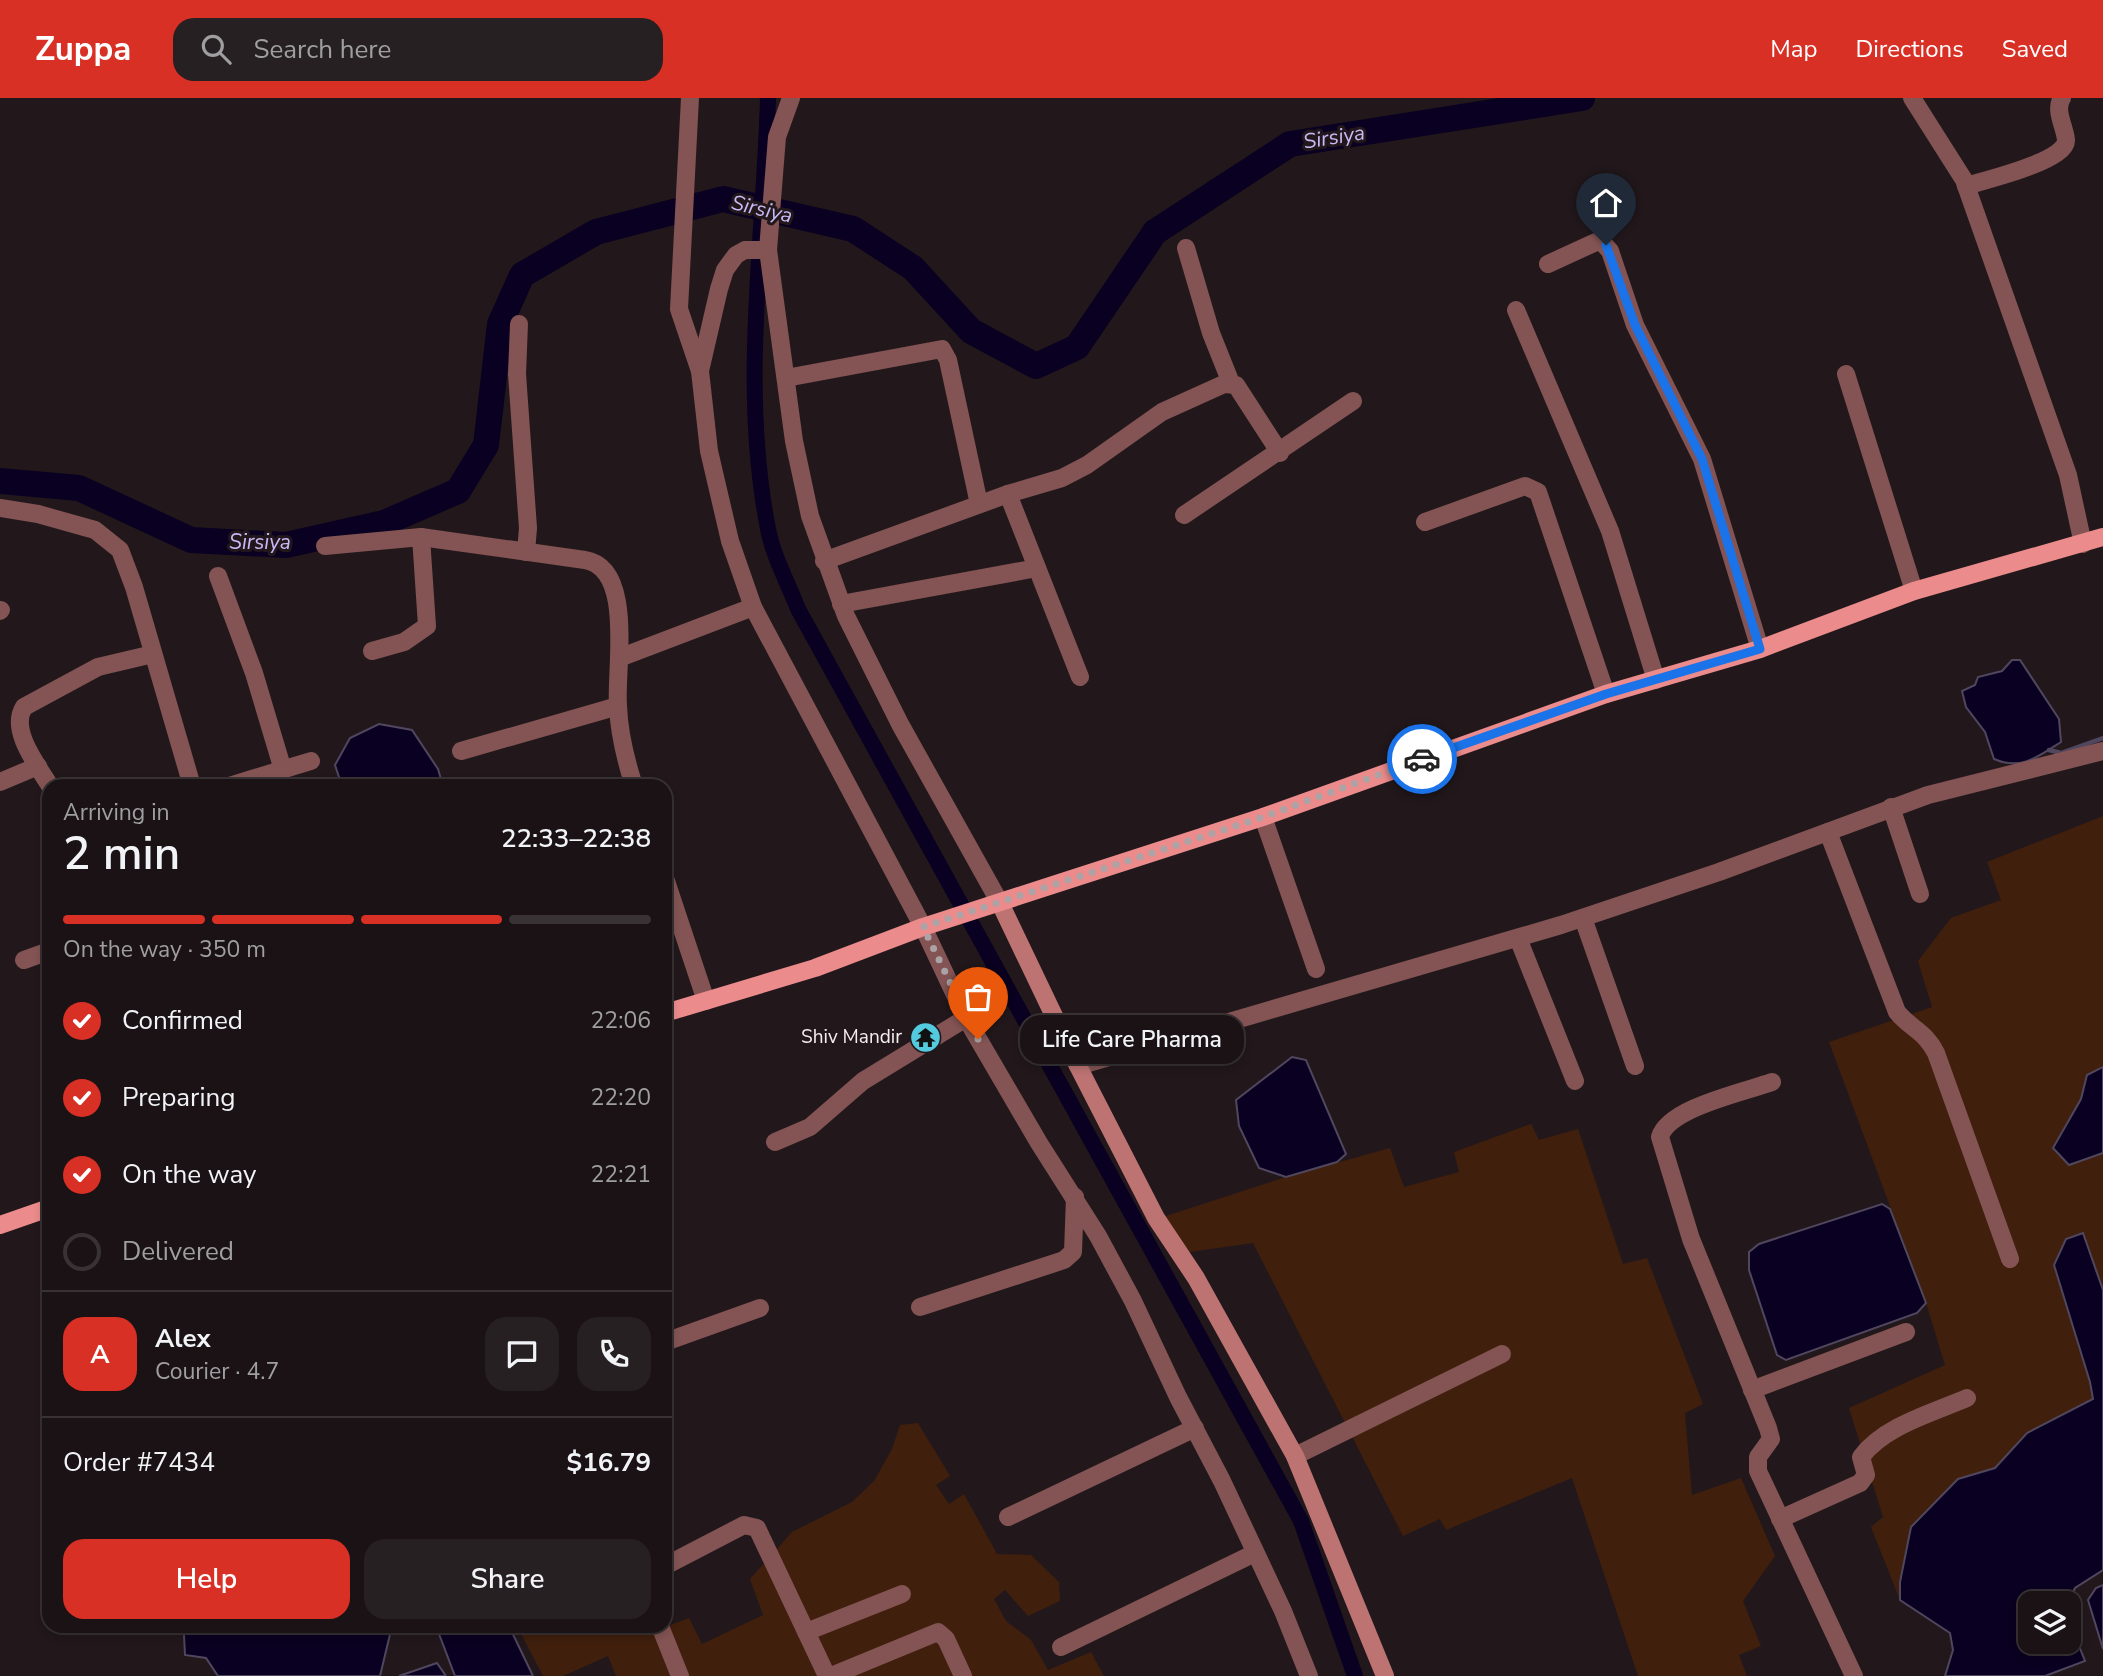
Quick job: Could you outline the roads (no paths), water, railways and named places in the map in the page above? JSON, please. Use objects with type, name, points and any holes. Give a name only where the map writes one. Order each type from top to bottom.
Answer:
[{"type":"main road","points":[[672,1011],[815,968],[946,919],[1263,817],[1606,694],[1760,649],[1914,591],[2103,537]]},
{"type":"main road","points":[[991,905],[1156,1218],[1196,1278],[1295,1457],[1385,1676]]},
{"type":"main road","points":[[0,1225],[42,1210]]},
{"type":"street","points":[[691,98],[679,309],[700,371],[709,451],[730,541],[752,607],[923,927],[966,1018],[1133,1301],[1255,1553],[1309,1676]]},
{"type":"street","points":[[792,98],[777,137],[761,249],[786,379],[794,441],[824,561],[841,604],[991,905]]},
{"type":"street","points":[[1912,98],[1946,148],[1966,186],[2068,475],[2083,544]]},
{"type":"street","points":[[1966,186],[2046,160],[2064,150],[2066,143],[2059,106],[2062,98]]},
{"type":"street","points":[[1548,264],[1596,242],[1602,242],[1610,251],[1635,325],[1702,459],[1760,649]]},
{"type":"street","points":[[1186,248],[1211,333],[1231,383]]},
{"type":"street","points":[[700,371],[709,323],[725,270],[736,255],[761,249]]},
{"type":"street","points":[[1516,310],[1610,531],[1656,680]]},
{"type":"street","points":[[519,324],[517,374],[528,528],[526,552]]},
{"type":"street","points":[[786,379],[943,349],[948,360],[979,504]]},
{"type":"street","points":[[1846,374],[1914,591]]},
{"type":"street","points":[[824,561],[979,504],[1062,478],[1087,465],[1162,412],[1231,383],[1237,385],[1280,453]]},
{"type":"street","points":[[1184,515],[1280,453],[1353,401]]},
{"type":"street","points":[[1425,522],[1525,486],[1538,492],[1606,694]]},
{"type":"street","points":[[1008,494],[1080,677]]},
{"type":"street","points":[[0,508],[38,514],[95,530],[120,550],[190,779]]},
{"type":"street","points":[[372,651],[404,642],[427,626],[421,537]]},
{"type":"street","points":[[325,546],[421,537],[595,562],[603,566],[613,585],[619,657],[618,706],[626,764],[631,779]]},
{"type":"street","points":[[841,604],[1037,568]]},
{"type":"street","points":[[218,576],[254,673],[283,770]]},
{"type":"street","points":[[619,657],[752,607]]},
{"type":"street","points":[[46,779],[19,729],[19,714],[24,707],[98,667],[153,654]]},
{"type":"street","points":[[461,751],[618,706]]},
{"type":"street","points":[[1078,1066],[1583,918],[1828,832],[1891,807],[2103,751]]},
{"type":"street","points":[[260,779],[311,761]]},
{"type":"street","points":[[0,782],[38,765]]},
{"type":"street","points":[[1891,807],[1920,894]]},
{"type":"street","points":[[1263,817],[1316,969]]},
{"type":"street","points":[[1828,832],[1897,1013],[1922,1031],[1936,1053],[2010,1259]]},
{"type":"street","points":[[672,899],[706,1001]]},
{"type":"street","points":[[1583,918],[1635,1066]]},
{"type":"street","points":[[1518,938],[1575,1081]]},
{"type":"street","points":[[24,960],[42,954]]},
{"type":"street","points":[[775,1142],[810,1127],[863,1081],[966,1018]]},
{"type":"street","points":[[1772,1082],[1680,1114],[1663,1128],[1660,1137],[1691,1239],[1771,1439],[1756,1464],[1854,1676]]},
{"type":"street","points":[[920,1307],[1064,1260],[1073,1252],[1074,1197]]},
{"type":"street","points":[[672,1339],[760,1308]]},
{"type":"street","points":[[1752,1390],[1906,1332]]},
{"type":"street","points":[[1295,1457],[1502,1354]]},
{"type":"street","points":[[1780,1518],[1860,1483],[1866,1475],[1861,1457],[1879,1440],[1894,1430],[1967,1398]]},
{"type":"street","points":[[1008,1517],[1195,1428]]},
{"type":"street","points":[[672,1562],[744,1525],[751,1524],[761,1535],[829,1676],[938,1632],[946,1639],[963,1676]]},
{"type":"street","points":[[1061,1647],[1255,1553]]},
{"type":"street","points":[[806,1632],[902,1594]]},
{"type":"street","points":[[663,1633],[680,1676]]},
{"type":"waterway","points":[[768,98],[756,314],[756,422],[768,529],[777,559],[798,609],[1301,1521],[1355,1676]]},
{"type":"waterway","name":"Sirsiya","points":[[0,481],[79,488],[191,540],[286,545],[384,523],[458,491],[486,445],[500,324],[522,275],[596,232],[723,199],[853,229],[913,268],[971,331],[1036,366],[1077,347],[1155,232],[1290,144],[1582,98]]},
{"type":"waterway","points":[[2049,750],[2061,753],[2103,738]]},
{"type":"place","name":"Shiv Mandir","points":[[925,1037]]},
{"type":"place","name":"Life Care Pharma","points":[[978,1039]]}]
